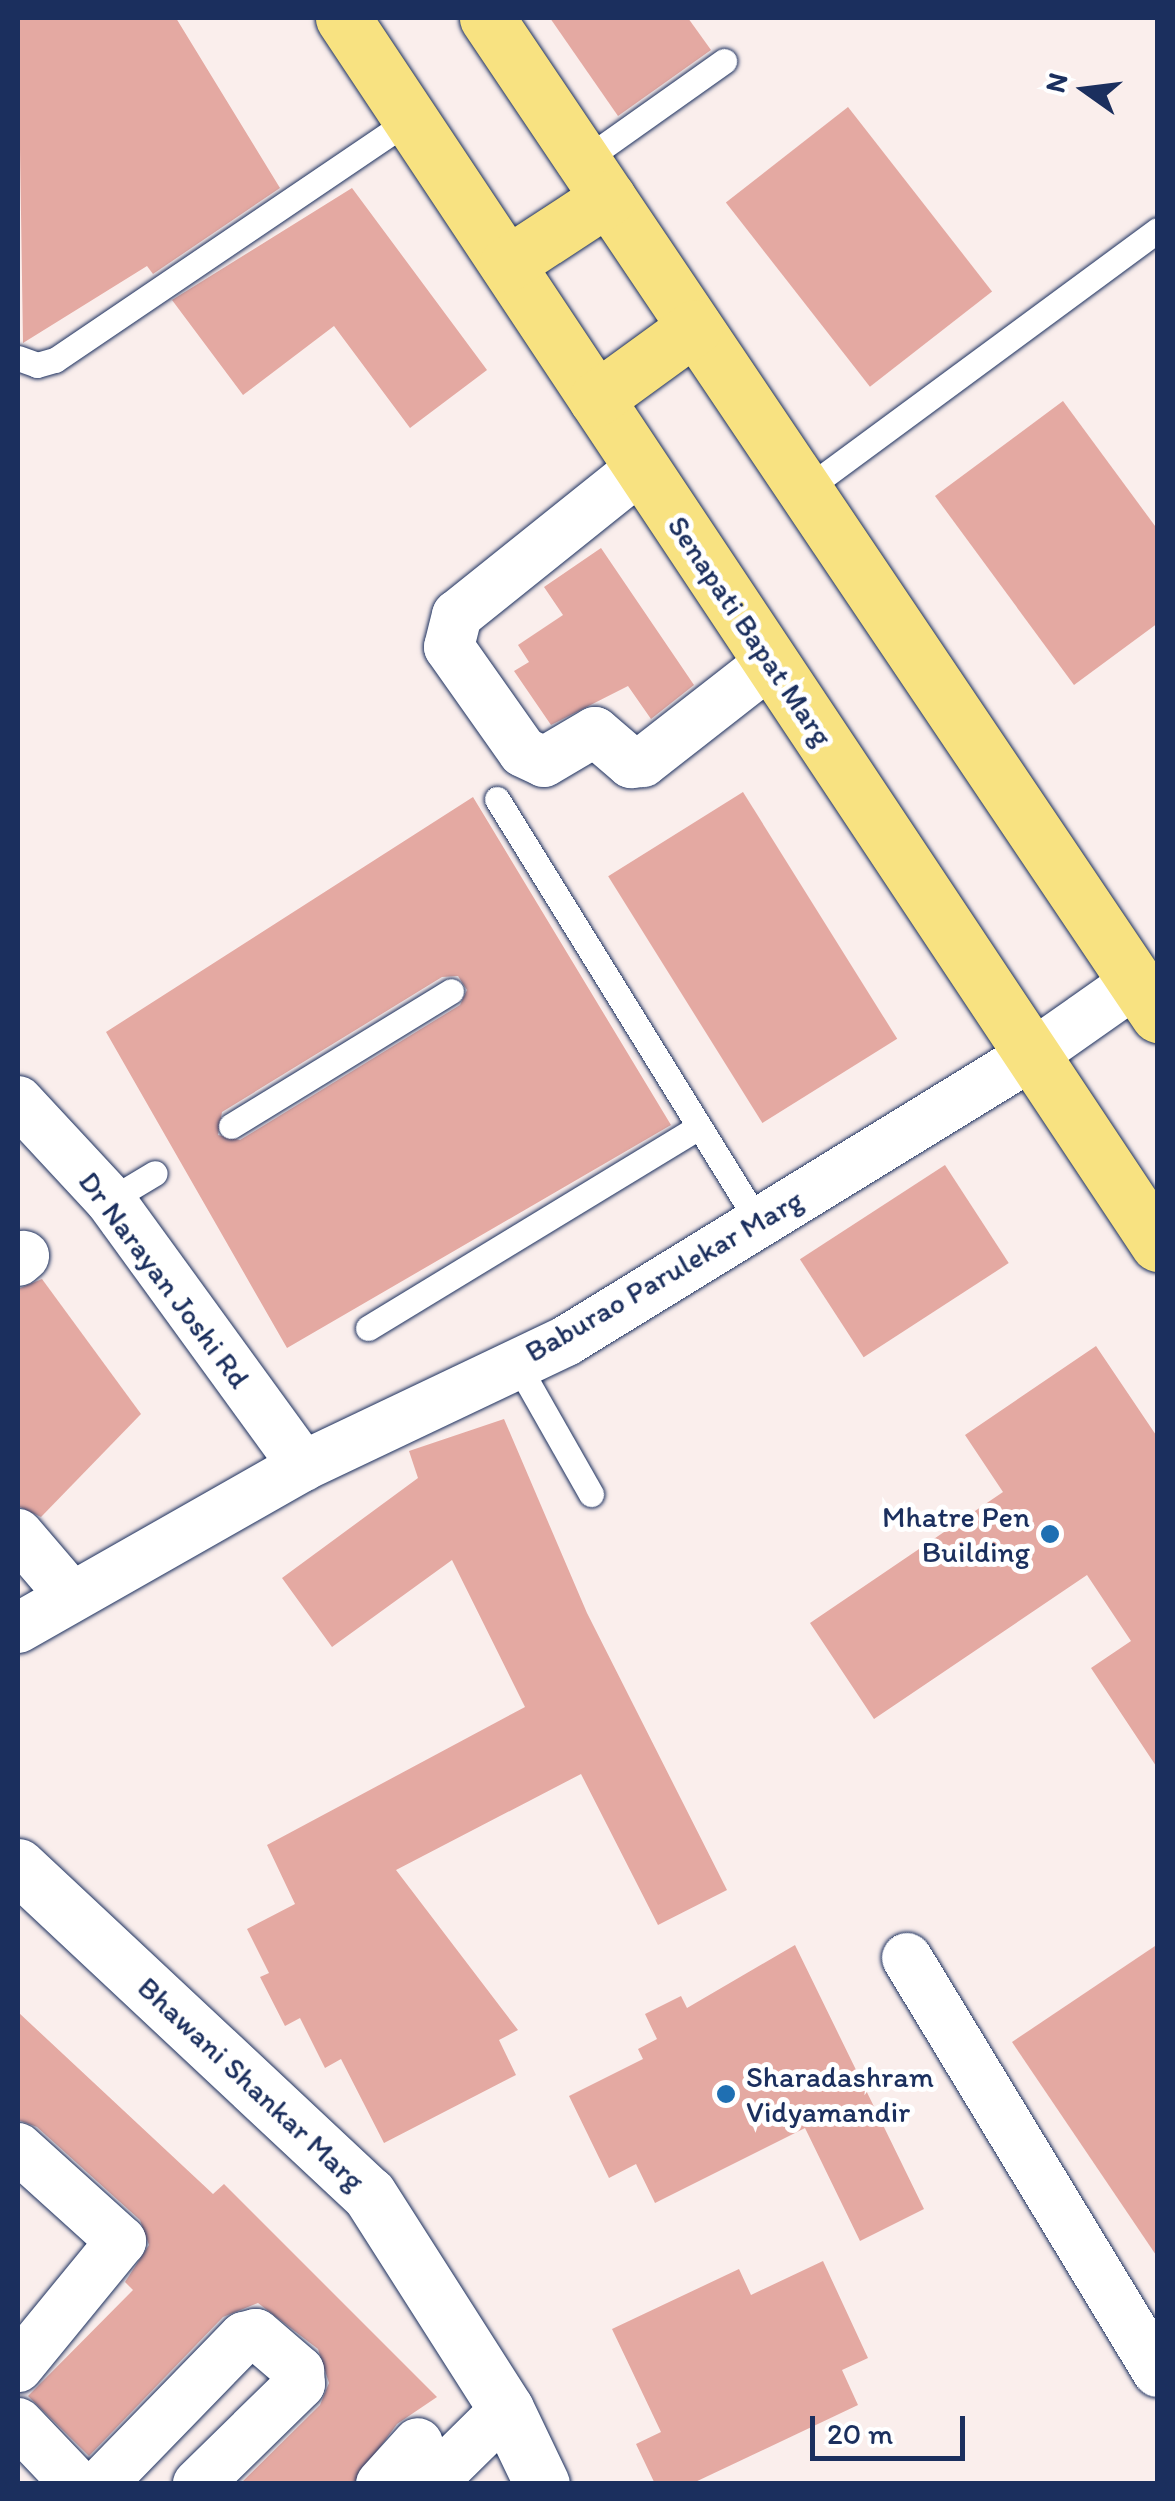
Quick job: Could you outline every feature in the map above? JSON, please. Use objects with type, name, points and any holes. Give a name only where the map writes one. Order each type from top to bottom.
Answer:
[{"type":"main road","name":"Senapati Bapat Marg","points":[[343,18],[1158,1244]]},
{"type":"main road","points":[[487,18],[1146,998]]},
{"type":"main road","points":[[507,264],[596,179]]},
{"type":"main road","points":[[596,399],[695,327]]},
{"type":"main road","name":"Bhawani Shankar Marg","points":[[18,1866],[369,2194],[506,2409],[542,2484]]},
{"type":"street","points":[[642,467],[457,615],[449,647],[524,752],[544,762],[596,732],[631,762],[644,762],[771,662]]},
{"type":"street","name":"Baburao Parulekar Marg","points":[[18,1628],[303,1466],[566,1340],[1032,1055],[1146,998]]},
{"type":"street","name":"Dr Narayan Joshi Rd","points":[[18,1102],[110,1200],[303,1466]]},
{"type":"street","points":[[18,1534],[71,1596]]},
{"type":"street","points":[[907,1958],[1158,2372]]},
{"type":"street","points":[[18,2148],[121,2241],[18,2367]]},
{"type":"street","points":[[18,2423],[105,2480],[244,2337],[256,2334],[302,2374],[300,2384],[198,2484]]},
{"type":"street","points":[[381,2484],[424,2463],[506,2409]]},
{"type":"lane","points":[[596,179],[724,61]]},
{"type":"lane","points":[[18,358],[37,365],[55,360],[411,120]]},
{"type":"lane","points":[[805,490],[1158,230]]},
{"type":"lane","points":[[496,800],[759,1223]]},
{"type":"lane","points":[[231,1126],[450,991]]},
{"type":"lane","points":[[368,1328],[699,1127]]},
{"type":"lane","points":[[110,1200],[154,1173]]},
{"type":"lane","points":[[516,1362],[591,1494]]},
{"type":"building","points":[[18,18],[176,18],[280,188],[153,274],[147,266],[23,343]]},
{"type":"building","points":[[550,18],[688,18],[711,50],[618,116]]},
{"type":"building","points":[[848,107],[992,291],[870,387],[726,202]]},
{"type":"building","points":[[352,188],[487,370],[410,428],[334,326],[243,395],[172,300]]},
{"type":"building","points":[[1063,401],[1158,530],[1158,623],[1074,685],[935,496]]},
{"type":"building","points":[[601,548],[694,685],[651,719],[628,686],[551,725],[514,671],[529,662],[518,645],[563,615],[544,587]]},
{"type":"building","points":[[743,792],[897,1039],[762,1123],[608,876]]},
{"type":"building","points":[[473,797],[671,1125],[287,1348],[106,1032]],"holes":[[[458,976],[467,990],[460,1005],[240,1140],[218,1135],[222,1112],[442,977]]]},
{"type":"building","points":[[945,1165],[1009,1263],[864,1357],[800,1259]]},
{"type":"building","points":[[42,1279],[141,1414],[41,1517],[18,1506],[18,1289]]},
{"type":"building","name":"Mhatre Pen Building","points":[[1096,1346],[1158,1438],[1158,1769],[1091,1668],[1131,1641],[1087,1575],[874,1719],[810,1623],[1003,1492],[965,1435]]},
{"type":"building","points":[[504,1419],[587,1613],[727,1890],[658,1925],[581,1774],[396,1870],[518,2030],[499,2040],[516,2075],[384,2143],[341,2059],[325,2068],[300,2018],[285,2026],[260,1977],[269,1973],[247,1929],[295,1904],[267,1845],[525,1707],[452,1560],[332,1647],[282,1578],[418,1478],[409,1451]]},
{"type":"building","points":[[1158,1944],[1158,2258],[1012,2042]]},
{"type":"building","name":"Sharadashram Vidyamandir","points":[[795,1945],[924,2209],[860,2241],[805,2128],[655,2203],[636,2164],[609,2178],[569,2096],[643,2059],[638,2049],[657,2039],[645,2014],[681,1996],[687,2008]]},
{"type":"building","points":[[18,2012],[213,2194],[224,2184],[437,2397],[397,2424],[353,2484],[240,2484],[320,2405],[329,2383],[318,2349],[258,2303],[223,2317],[89,2456],[28,2396],[133,2290],[125,2282],[149,2245],[140,2220],[37,2127],[18,2120]]},
{"type":"building","points":[[823,2261],[868,2358],[842,2370],[858,2405],[691,2484],[655,2484],[636,2444],[661,2432],[612,2329],[739,2269],[751,2295]]},
{"type":"place","name":"Mhatre Pen Building","points":[[1050,1534]]},
{"type":"place","name":"Sharadashram Vidyamandir","points":[[726,2094]]}]
